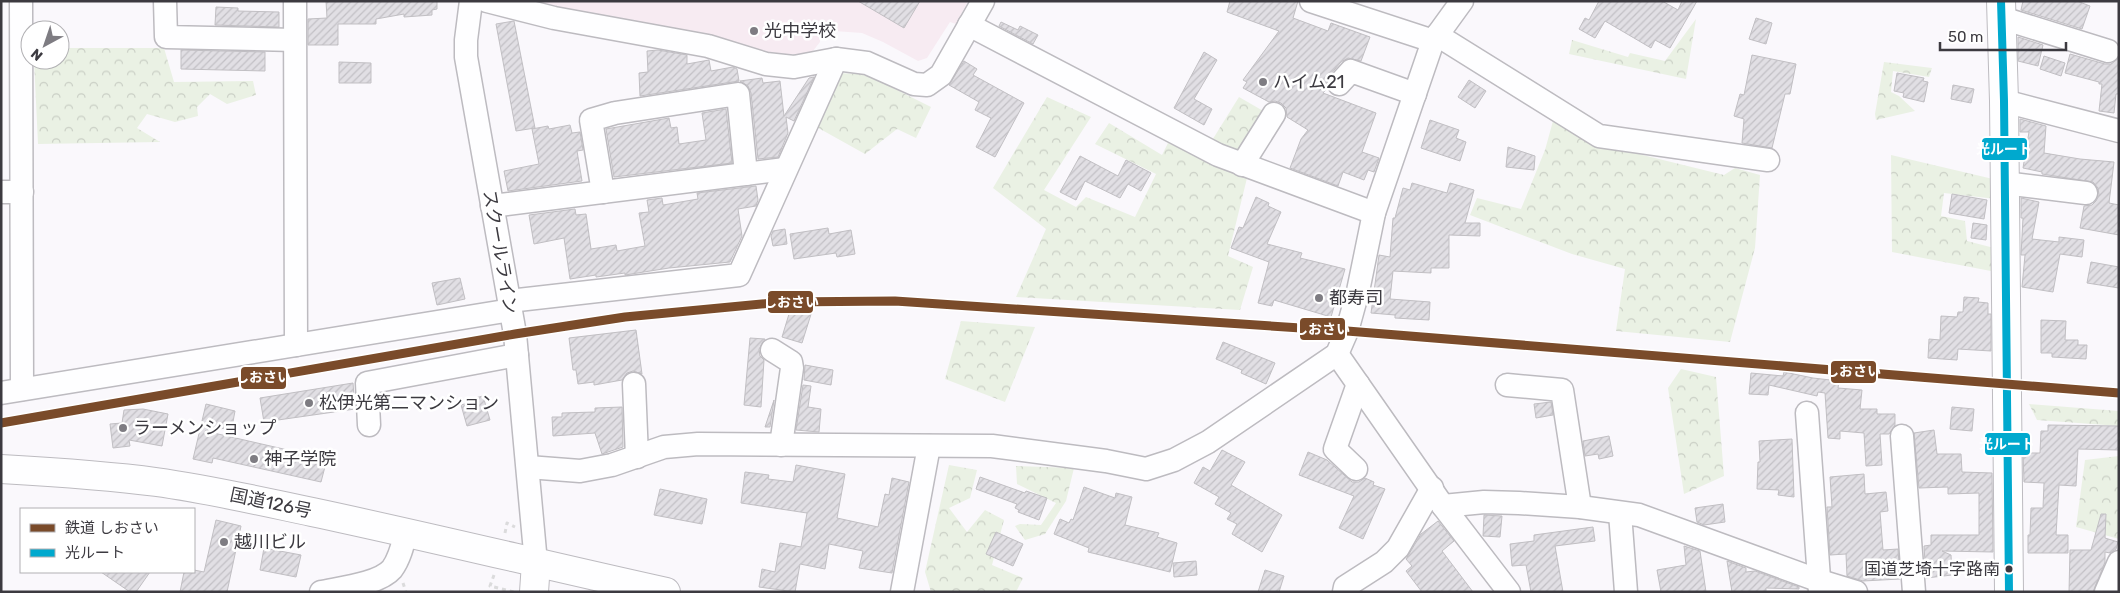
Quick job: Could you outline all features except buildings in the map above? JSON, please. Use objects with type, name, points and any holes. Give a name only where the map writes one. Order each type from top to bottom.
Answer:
[{"type":"main road","points":[[2002,9],[2009,592]]},
{"type":"main road","name":"国道126号","points":[[1,469],[88,474],[220,492],[406,532],[666,592]]},
{"type":"main road","points":[[534,592],[536,563]]},
{"type":"street","points":[[21,1],[11,41],[12,391],[296,345],[510,306],[739,275],[836,59]]},
{"type":"street","points":[[165,1],[166,37],[294,40]]},
{"type":"street","points":[[295,1],[296,345]]},
{"type":"street","name":"スクールライン","points":[[471,1],[466,40],[466,57],[517,355],[536,563]]},
{"type":"street","points":[[487,1],[554,18],[708,46],[766,64],[794,67],[836,59],[867,63],[914,84],[927,85],[941,75],[982,1]]},
{"type":"street","points":[[1311,1],[1435,38],[1599,136],[1768,160]]},
{"type":"street","points":[[528,467],[580,471],[612,465],[664,447],[698,444],[992,446],[1146,469],[1174,460],[1208,442],[1337,354],[1347,331],[1358,292],[1374,213],[1415,94],[1435,38],[1462,1]]},
{"type":"street","points":[[2002,9],[2108,51]]},
{"type":"street","points":[[969,25],[1218,155],[1374,213]]},
{"type":"street","points":[[1339,84],[1350,71],[1415,94]]},
{"type":"street","points":[[603,192],[591,120],[615,113],[738,94],[746,174]]},
{"type":"street","points":[[2004,101],[2119,131]]},
{"type":"street","points":[[1242,165],[1274,114]]},
{"type":"street","points":[[492,206],[785,169]]},
{"type":"street","points":[[2004,184],[2086,193]]},
{"type":"street","points":[[772,350],[791,362],[792,368],[782,445]]},
{"type":"street","points":[[1337,354],[1437,497],[1509,592]]},
{"type":"street","points":[[369,425],[367,383],[517,355]]},
{"type":"street","points":[[634,384],[637,457]]},
{"type":"street","points":[[1356,469],[1335,448],[1358,384]]},
{"type":"street","points":[[1507,385],[1562,390],[1580,507]]},
{"type":"street","points":[[1807,413],[1820,586]]},
{"type":"street","points":[[1902,436],[1914,592]]},
{"type":"street","points":[[902,592],[929,446]]},
{"type":"street","points":[[1437,497],[1484,502],[1580,507],[1639,515],[1820,586],[1856,592]]},
{"type":"street","points":[[1344,592],[1345,587],[1384,562],[1398,548],[1437,497]]},
{"type":"street","points":[[1620,513],[1626,592]]},
{"type":"street","points":[[321,592],[372,581],[391,570],[400,554],[406,532]]},
{"type":"street","points":[[2106,592],[2119,562]]},
{"type":"path","points":[[490,586],[515,592]]},
{"type":"shaded area","name":"光中学校","points":[[530,1],[968,1],[956,24],[950,22],[927,58],[918,61],[862,33],[820,30],[820,42],[813,51],[807,54],[774,54],[713,36]]},
{"type":"green space","points":[[1696,19],[1686,79],[1569,54],[1572,40],[1628,57],[1630,53],[1665,61]]},
{"type":"green space","points":[[70,48],[164,48],[174,82],[253,81],[256,95],[227,104],[210,94],[197,107],[198,116],[175,122],[147,114],[137,128],[160,142],[38,144],[34,70],[70,70]]},
{"type":"green space","points":[[1884,62],[1932,68],[1929,77],[1893,71],[1891,92],[1899,96],[1915,111],[1876,120],[1875,114]]},
{"type":"green space","points":[[834,73],[865,74],[931,107],[916,138],[897,129],[865,154],[813,125]]},
{"type":"green space","points":[[1047,97],[1091,117],[1044,190],[1076,207],[1086,197],[1135,217],[1156,174],[1095,144],[1109,123],[1162,155],[1168,143],[1247,178],[1228,256],[1253,267],[1240,310],[1016,297],[1046,229],[993,188]]},
{"type":"green space","points":[[1239,97],[1265,112],[1241,154],[1211,142]]},
{"type":"green space","points":[[1553,121],[1598,144],[1724,175],[1735,168],[1760,175],[1755,248],[1730,342],[1616,331],[1625,269],[1572,254],[1470,215],[1477,198],[1521,209],[1545,150]]},
{"type":"green space","points":[[1891,155],[1993,179],[1996,199],[1944,193],[1941,216],[1965,221],[1967,241],[1998,249],[1996,272],[1892,252]]},
{"type":"green space","points":[[961,321],[1035,327],[1005,402],[945,379]]},
{"type":"green space","points":[[1681,369],[1716,377],[1724,476],[1684,494],[1668,388]]},
{"type":"green space","points":[[2029,404],[2119,411],[2119,426],[2037,420]]},
{"type":"green space","points":[[2119,456],[2119,539],[2076,527],[2085,460]]},
{"type":"green space","points":[[949,465],[977,470],[970,498],[949,508],[967,532],[985,510],[1004,520],[992,565],[1023,578],[1016,592],[931,592],[925,572]]},
{"type":"green space","points":[[1016,466],[1074,468],[1066,501],[1045,534],[1025,540],[1015,526],[1020,524],[1041,525],[1056,503],[1017,484]]},
{"type":"rail line","name":"しおさい","points":[[1,423],[515,334],[625,317],[783,302],[895,301],[1347,331],[2119,393]]},
{"type":"transit line","name":"光ルート","points":[[2001,1],[2004,101],[2009,592]]},
{"type":"place","name":"光中学校","points":[[754,31]]},
{"type":"place","name":"ハイム21","points":[[1263,82]]},
{"type":"place","name":"都寿司","points":[[1319,298]]},
{"type":"place","name":"松伊光第二マンション","points":[[309,403]]},
{"type":"place","name":"ラーメンショップ","points":[[123,428]]},
{"type":"place","name":"神子学院","points":[[254,459]]},
{"type":"place","name":"越川ビル","points":[[224,542]]},
{"type":"place","name":"国道芝埼十字路南","points":[[2009,569]]}]
